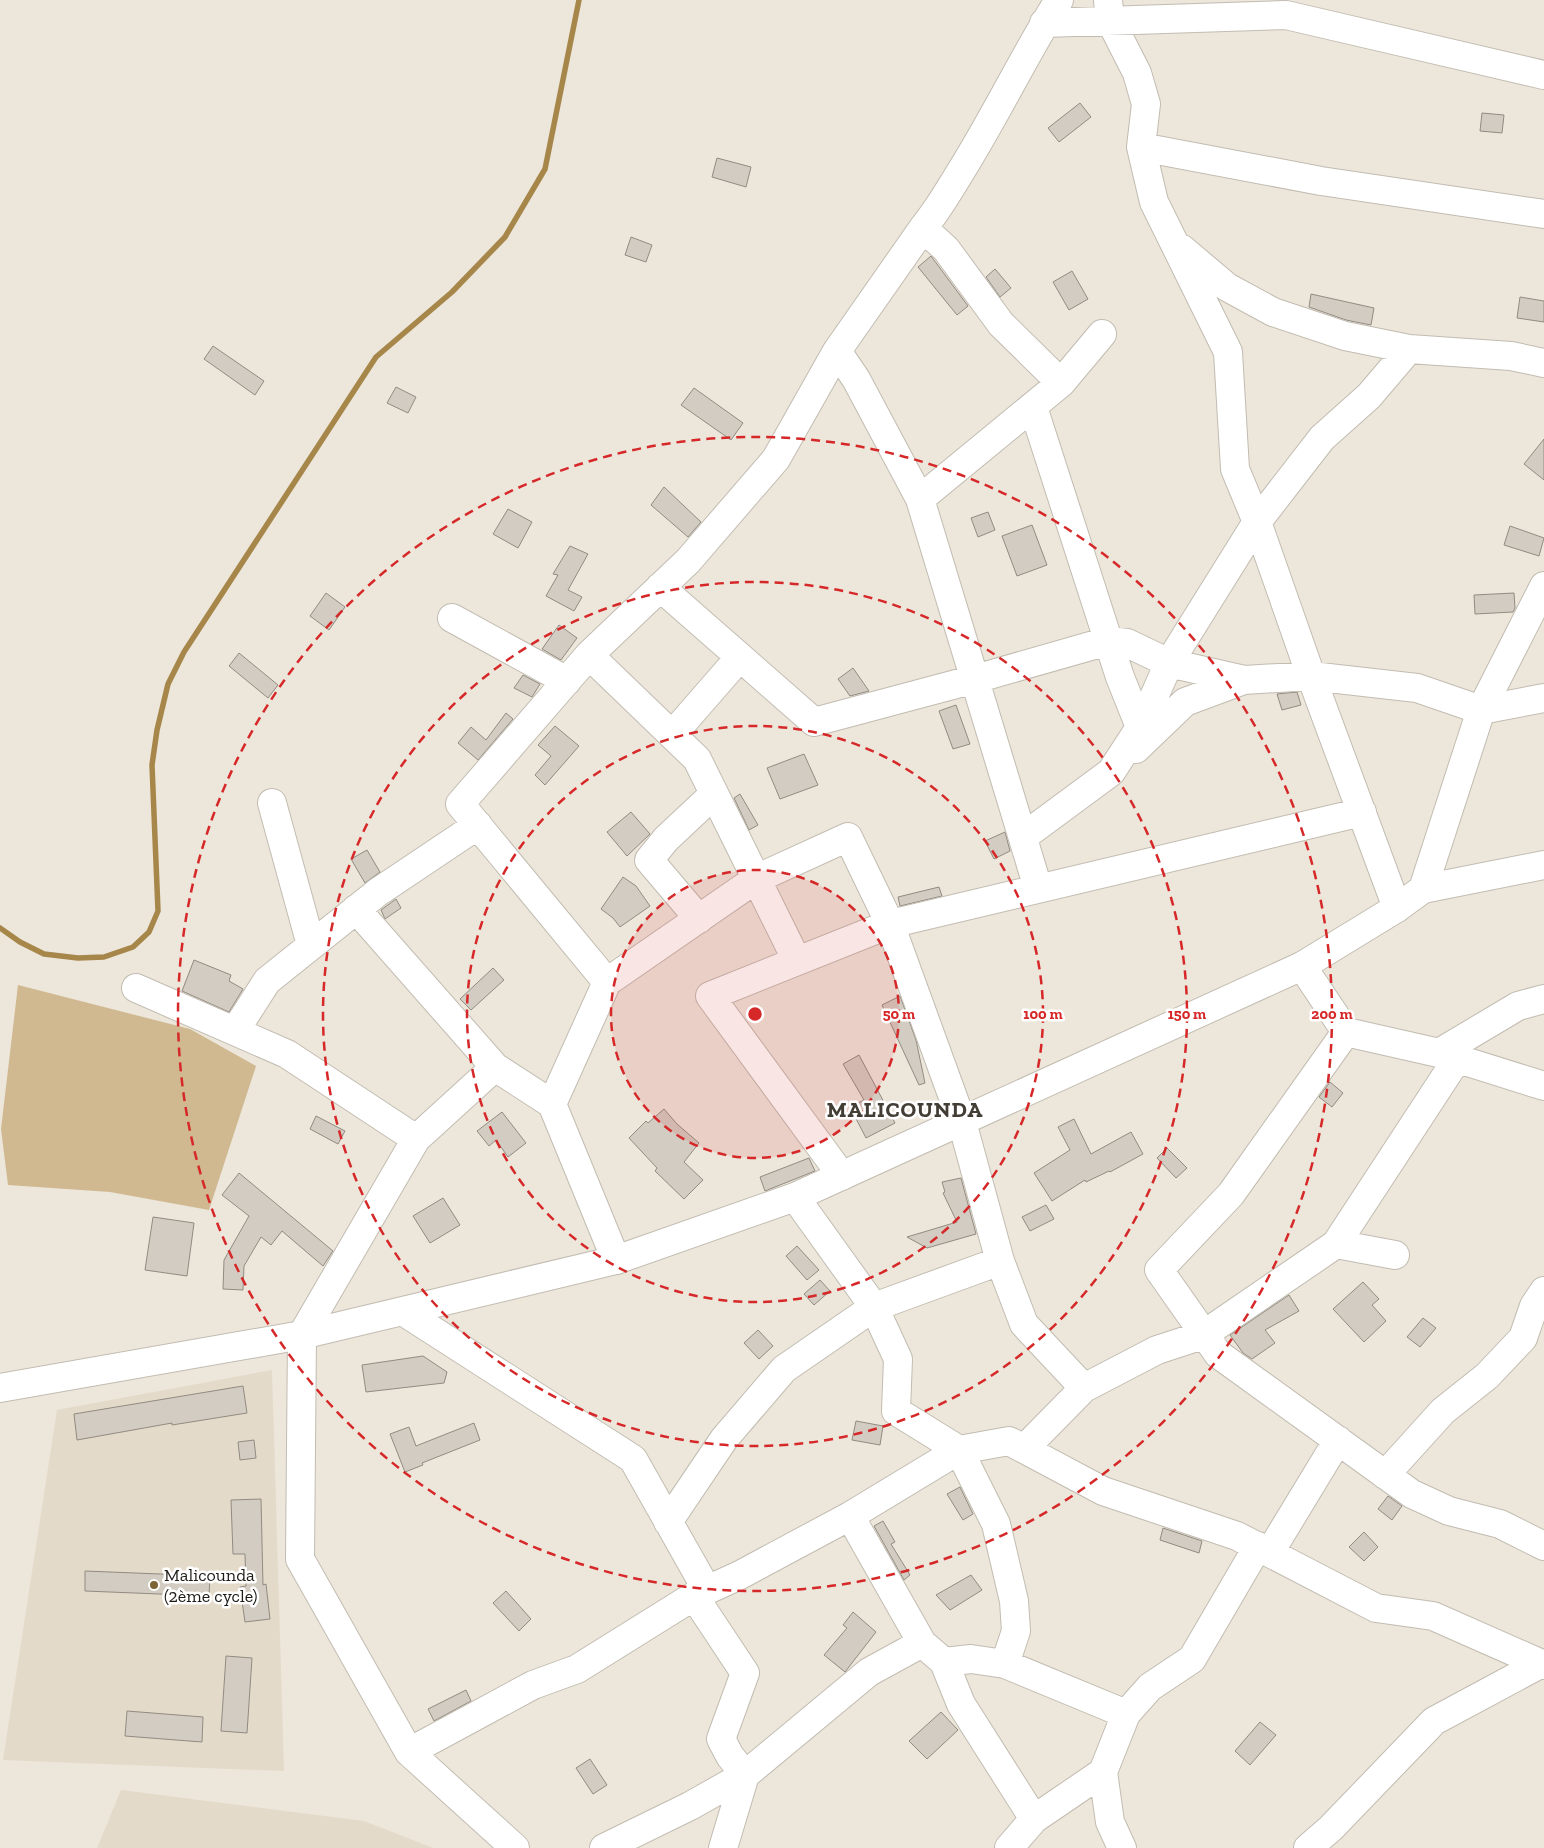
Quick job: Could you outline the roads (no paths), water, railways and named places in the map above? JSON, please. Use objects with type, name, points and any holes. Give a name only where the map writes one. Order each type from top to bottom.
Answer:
[{"type":"street","points":[[607,982],[460,804],[589,655],[688,561],[776,460],[837,351],[922,228],[934,214],[973,152],[1044,23],[1059,0]]},
{"type":"street","points":[[1044,23],[1109,10],[1286,15],[1544,74]]},
{"type":"street","points":[[1109,10],[1137,73],[1146,104],[1141,147],[1154,202],[1228,352],[1235,469],[1257,522],[1310,676],[1397,908]]},
{"type":"street","points":[[1141,147],[1321,181],[1544,214]]},
{"type":"street","points":[[922,228],[946,249],[1001,324],[1061,383]]},
{"type":"street","points":[[1173,240],[1227,287],[1273,312],[1345,336],[1409,349],[1511,356],[1544,363]]},
{"type":"street","points":[[920,499],[1061,383],[1102,334]]},
{"type":"street","points":[[1143,733],[1169,663],[1257,522],[1322,438],[1369,396],[1409,349]]},
{"type":"street","points":[[837,351],[856,378],[920,499],[1038,888]]},
{"type":"street","points":[[1033,407],[1108,641],[1143,733]]},
{"type":"street","points":[[1424,889],[1481,710],[1532,627],[1544,586]]},
{"type":"street","points":[[660,587],[814,722],[1108,641],[1127,643],[1169,663],[1244,680],[1310,676],[1417,688],[1481,710],[1544,698]]},
{"type":"street","points":[[452,618],[567,681]]},
{"type":"street","points":[[589,655],[697,759],[797,961]]},
{"type":"street","points":[[672,735],[740,657]]},
{"type":"street","points":[[1023,837],[1111,772],[1143,733],[1185,702],[1244,680]]},
{"type":"street","points":[[699,919],[649,860],[666,839],[714,794]]},
{"type":"street","points":[[272,803],[311,946]]},
{"type":"street","points":[[842,1176],[710,996],[890,924],[1362,812]]},
{"type":"street","points":[[235,1031],[267,981],[378,892],[478,825]]},
{"type":"street","points":[[552,1104],[607,982],[756,880],[848,837],[890,924],[962,1122],[1000,1261],[1024,1324],[1084,1388]]},
{"type":"street","points":[[0,1388],[302,1335],[616,1260],[795,1197],[1302,966],[1397,908],[1424,889],[1544,865]]},
{"type":"street","points":[[356,909],[495,1068],[552,1104],[616,1260]]},
{"type":"street","points":[[1302,966],[1346,1032],[1448,1056],[1544,1086]]},
{"type":"street","points":[[136,988],[287,1054],[416,1139]]},
{"type":"street","points":[[1024,1449],[1084,1388],[1157,1350],[1203,1335],[1336,1244],[1448,1056],[1518,1006],[1544,999]]},
{"type":"street","points":[[1346,1032],[1231,1194],[1159,1270],[1218,1354],[1412,1494],[1449,1511],[1500,1524],[1544,1546]]},
{"type":"street","points":[[495,1068],[416,1139],[302,1335],[300,1559],[409,1752],[514,1848]]},
{"type":"street","points":[[795,1197],[874,1306],[898,1359],[896,1411],[959,1450],[996,1524],[1014,1601],[1016,1631],[1005,1664]]},
{"type":"street","points":[[1336,1244],[1395,1255]]},
{"type":"street","points":[[668,1522],[724,1439],[784,1368],[874,1306],[1000,1261]]},
{"type":"street","points":[[1386,1475],[1443,1411],[1488,1376],[1524,1338],[1541,1303]]},
{"type":"street","points":[[404,1312],[633,1460],[668,1522],[700,1594],[745,1673],[721,1739],[730,1756],[745,1775]]},
{"type":"street","points":[[1122,1848],[1110,1822],[1103,1772],[1126,1714],[1150,1687],[1192,1659],[1338,1440]]},
{"type":"street","points":[[409,1752],[533,1685],[577,1669],[700,1594],[740,1576],[850,1516],[959,1450],[1009,1441],[1103,1491],[1237,1536],[1376,1608],[1433,1616],[1542,1665]]},
{"type":"street","points":[[850,1516],[922,1643],[944,1662],[961,1704],[1034,1819]]},
{"type":"street","points":[[604,1848],[690,1806],[745,1775],[869,1672],[922,1643]]},
{"type":"street","points":[[944,1662],[970,1659],[1005,1664],[1126,1714]]},
{"type":"street","points":[[1308,1848],[1331,1828],[1434,1720],[1542,1665]]},
{"type":"street","points":[[1015,1846],[1034,1819],[1103,1772]]},
{"type":"street","points":[[723,1848],[745,1775]]},
{"type":"waterway","points":[[0,928],[20,942],[44,954],[78,958],[104,957],[133,947],[149,932],[158,911],[152,765],[157,730],[168,684],[184,652],[376,357],[452,292],[505,237],[545,169],[579,0]]},
{"type":"place","name":"Malicounda (2ème cycle)","points":[[154,1585]]},
{"type":"district","name":"MALICOUNDA","points":[[905,1109]]}]
